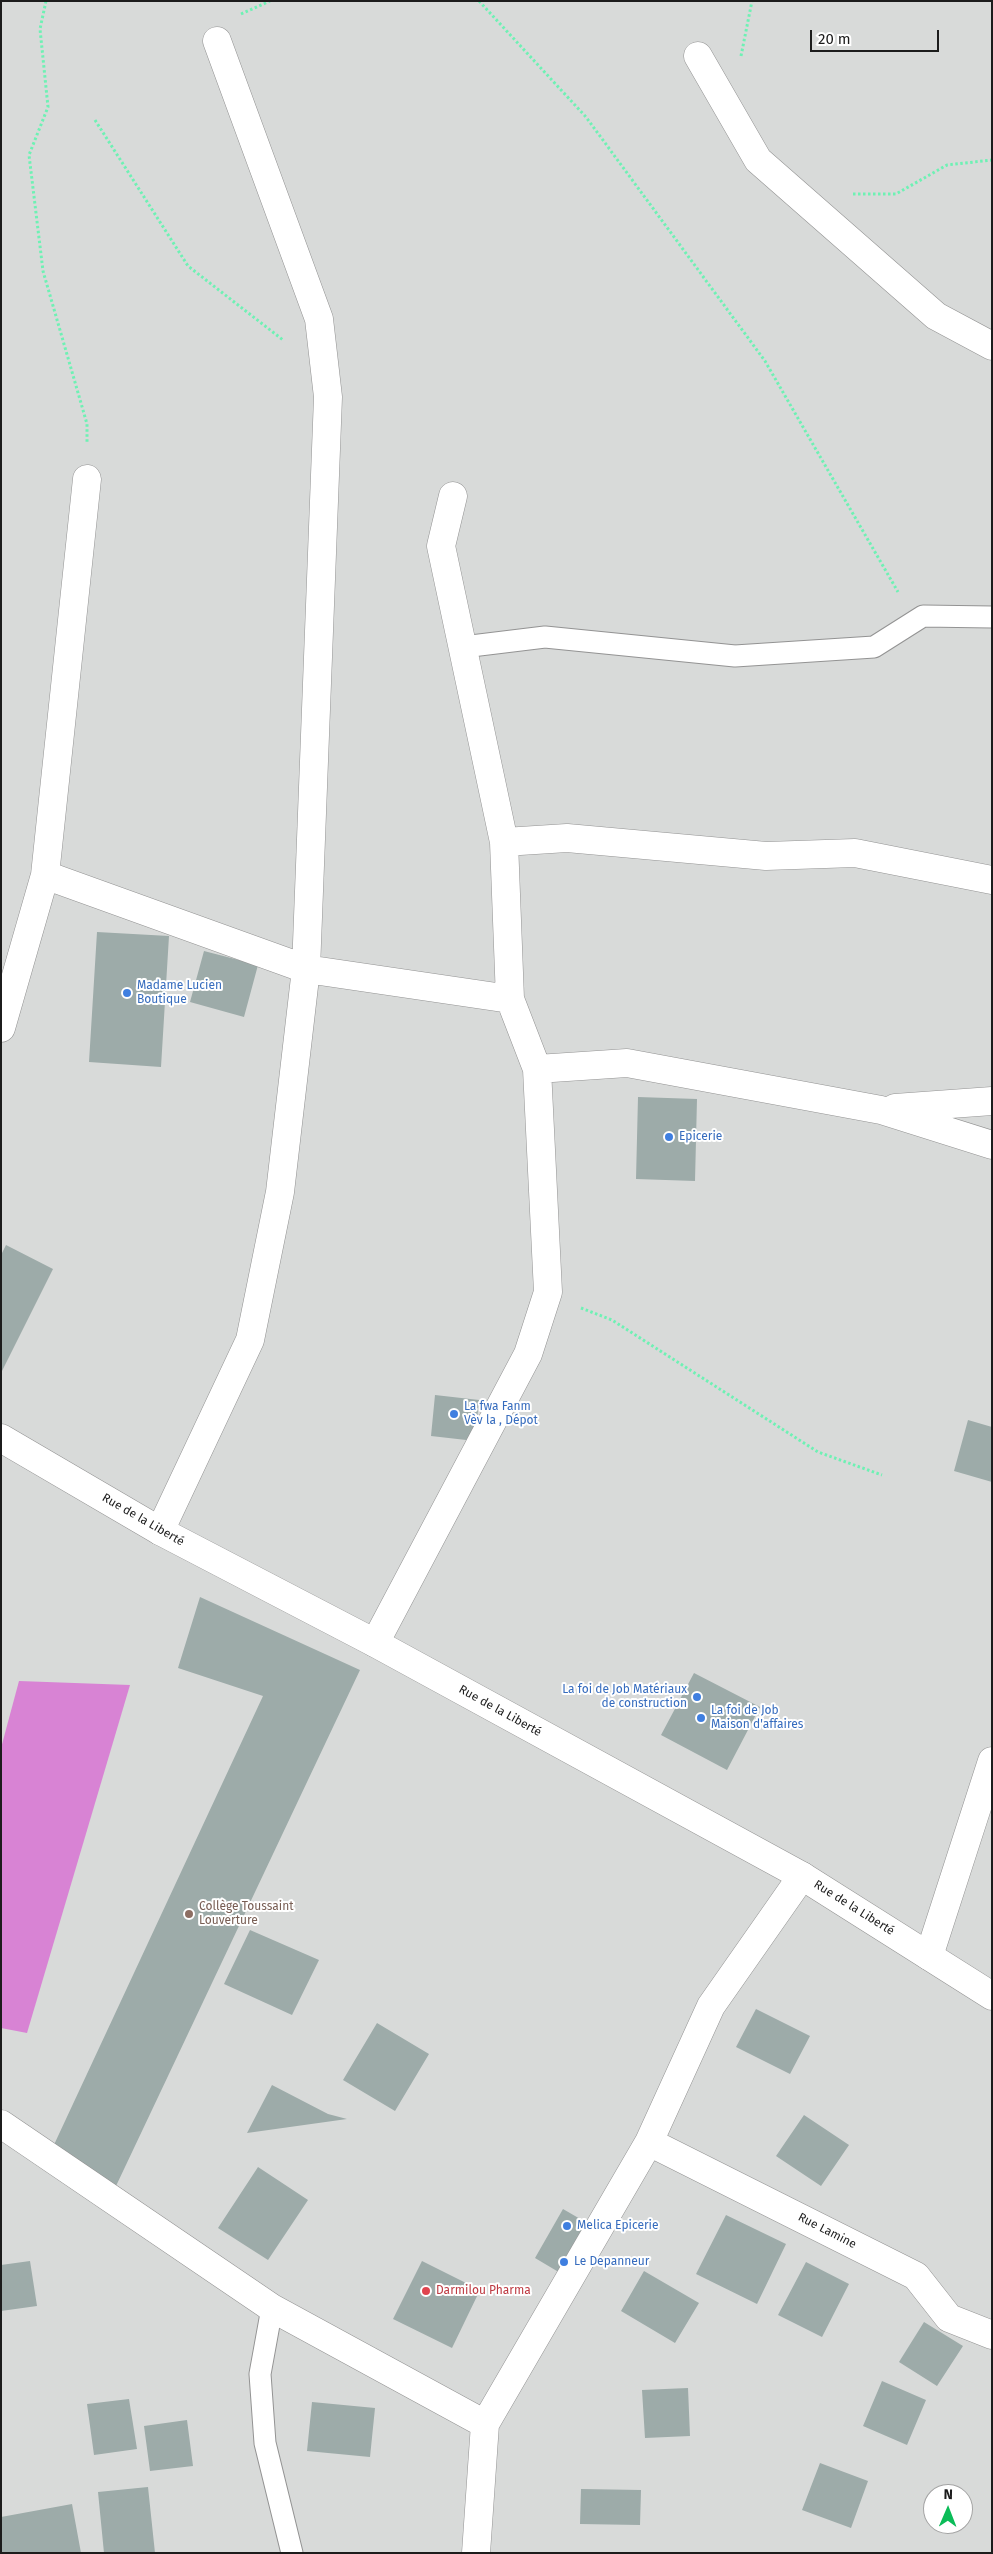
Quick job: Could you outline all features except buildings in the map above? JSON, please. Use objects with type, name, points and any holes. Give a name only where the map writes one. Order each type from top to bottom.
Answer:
[{"type":"street","points":[[160,1531],[250,1340],[280,1192],[306,969],[328,397],[319,319],[217,41]]},
{"type":"street","points":[[698,56],[758,160],[936,316],[992,346]]},
{"type":"street","points":[[1,1028],[45,875],[88,479]]},
{"type":"street","points":[[375,1643],[528,1354],[547,1295],[537,1070],[510,999],[504,842],[442,546],[453,496]]},
{"type":"street","points":[[504,842],[567,838],[766,856],[855,853],[992,880]]},
{"type":"street","points":[[45,875],[306,969],[510,999]]},
{"type":"street","points":[[537,1070],[628,1062],[881,1110],[992,1145]]},
{"type":"street","points":[[881,1110],[992,1101]]},
{"type":"street","name":"Rue de la Liberté","points":[[1,1438],[160,1531],[375,1643],[802,1876],[992,1996]]},
{"type":"street","points":[[929,1956],[992,1761]]},
{"type":"street","points":[[476,2553],[485,2424],[649,2142],[711,2006],[802,1876]]},
{"type":"street","points":[[1,2124],[272,2308],[485,2424]]},
{"type":"street","name":"Rue Lamine","points":[[649,2142],[916,2276],[949,2318],[992,2335]]},
{"type":"lane","points":[[463,647],[546,638],[736,656],[874,648],[923,616],[992,617]]},
{"type":"lane","points":[[272,2308],[260,2374],[265,2444],[292,2553]]},
{"type":"path","points":[[46,1],[40,29],[48,107],[28,155],[43,271],[87,424],[88,479]]},
{"type":"path","points":[[479,1],[586,117],[765,361],[914,621]]},
{"type":"path","points":[[95,120],[188,266],[282,338],[288,346]]},
{"type":"path","points":[[825,219],[843,194],[896,194],[947,166],[992,160]]},
{"type":"path","points":[[547,1295],[612,1320],[818,1452],[882,1475]]},
{"type":"shaded area","points":[[1,1],[992,1],[992,2553],[1,2553]]},
{"type":"shaded area","points":[[19,1681],[130,1685],[27,2033],[1,2028],[1,1748]]},
{"type":"place","name":"Madame Lucien Boutique","points":[[127,993]]},
{"type":"place","name":"Epicerie","points":[[669,1137]]},
{"type":"place","name":"La fwa Fanm Vèv la , Dépot","points":[[454,1414]]},
{"type":"place","name":"La foi de Job Matériaux de construction","points":[[697,1697]]},
{"type":"place","name":"La foi de Job Maison d'affaires","points":[[701,1718]]},
{"type":"place","name":"Collège Toussaint Louverture","points":[[189,1914]]},
{"type":"place","name":"Melica Epicerie","points":[[567,2226]]},
{"type":"place","name":"Le Depanneur","points":[[564,2262]]},
{"type":"place","name":"Darmilou Pharma","points":[[426,2291]]}]
